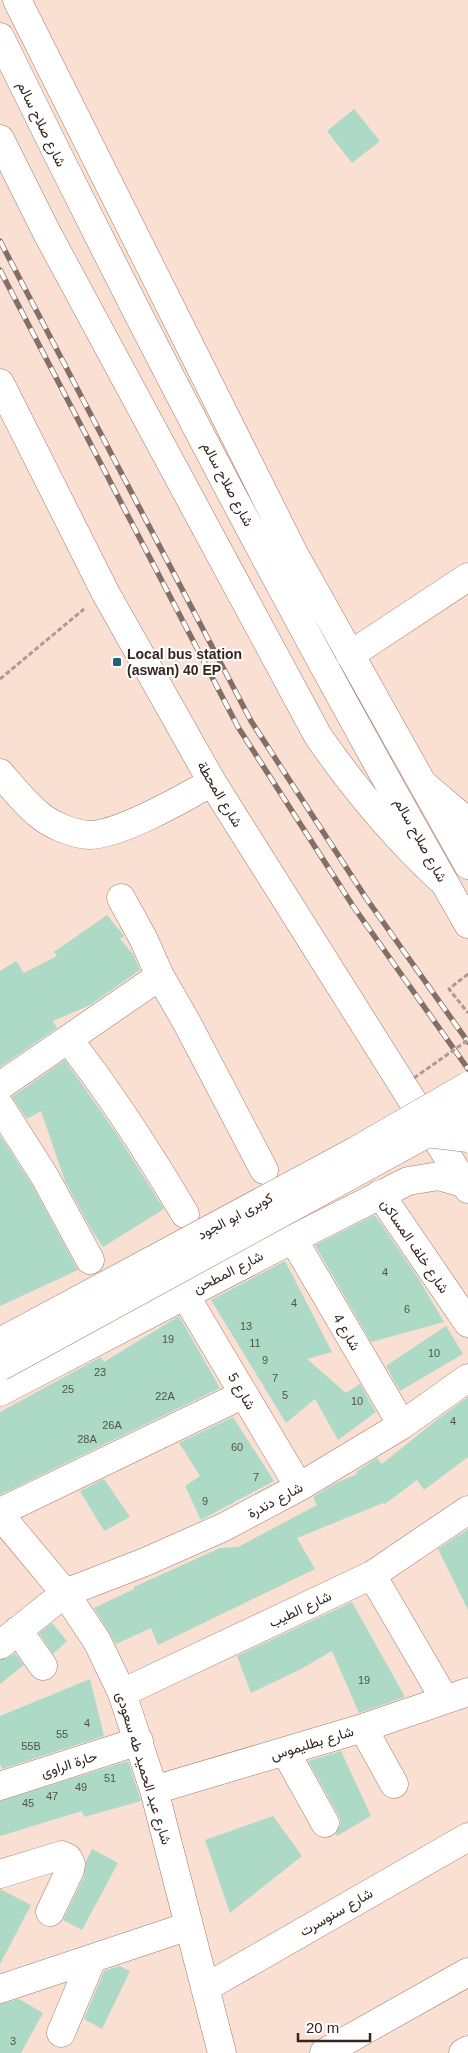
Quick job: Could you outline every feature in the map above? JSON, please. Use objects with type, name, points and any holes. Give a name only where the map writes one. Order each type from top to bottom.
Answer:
[{"type":"street","name":"شارع صلاح سالم","points":[[16,0],[294,552],[468,864]]},
{"type":"street","name":"شارع صلاح سالم","points":[[0,37],[83,208],[270,564],[468,924]]},
{"type":"street","points":[[0,139],[52,241],[318,736],[346,776],[377,815],[410,851],[446,885]]},
{"type":"street","name":"شارع المحطة","points":[[0,383],[105,592],[212,782],[466,1186]]},
{"type":"street","points":[[350,655],[468,577]]},
{"type":"street","points":[[0,774],[38,814],[55,825],[89,835],[107,833],[127,825],[212,782]]},
{"type":"street","points":[[422,784],[468,822]]},
{"type":"street","points":[[121,898],[143,938],[160,976],[187,1023],[264,1170]]},
{"type":"street","points":[[0,1086],[160,976]]},
{"type":"street","points":[[68,1039],[102,1082],[146,1147],[185,1214]]},
{"type":"street","name":"كوبرى ابو الجود","points":[[0,1342],[357,1150],[468,1086]]},
{"type":"street","points":[[0,1106],[45,1177],[90,1260]]},
{"type":"street","name":"كوبرى ابو الجود","points":[[0,1367],[468,1111]]},
{"type":"street","points":[[426,1133],[468,1138]]},
{"type":"street","name":"شارع المطحن","points":[[0,1392],[408,1180],[439,1176],[466,1186]]},
{"type":"street","name":"شارع خلف المساكن","points":[[380,1194],[468,1323]]},
{"type":"street","name":"شارع 4","points":[[293,1239],[402,1425]]},
{"type":"street","name":"شارع 5","points":[[185,1295],[299,1487]]},
{"type":"street","name":"شارع دندرة","points":[[9,1637],[66,1593],[145,1562],[215,1531],[299,1487],[402,1425],[468,1378]]},
{"type":"street","points":[[0,1512],[244,1394]]},
{"type":"street","name":"شارع الطيب","points":[[122,1693],[372,1576],[468,1510]]},
{"type":"street","name":"شارع عبد الحميد طه سعودى","points":[[0,1516],[66,1593],[97,1642],[122,1693],[154,1790],[222,2053]]},
{"type":"street","points":[[372,1576],[457,1696]]},
{"type":"street","points":[[9,1637],[43,1666]]},
{"type":"street","name":"شارع بطليموس","points":[[154,1790],[363,1728],[457,1696]]},
{"type":"street","points":[[363,1728],[394,1784]]},
{"type":"street","name":"حارة الراوى","points":[[0,1786],[139,1741]]},
{"type":"street","points":[[285,1751],[326,1823]]},
{"type":"street","name":"شارع سنوسرت","points":[[205,1988],[468,1837]]},
{"type":"street","points":[[0,1874],[62,1855],[68,1858],[71,1864],[70,1870],[50,1912]]},
{"type":"street","points":[[0,1990],[189,1926]]},
{"type":"street","points":[[60,2033],[92,1959]]},
{"type":"street","points":[[324,2053],[468,1972]]},
{"type":"street","points":[[463,2053],[468,2050]]},
{"type":"path","points":[[0,678],[105,592]]},
{"type":"path","points":[[468,974],[450,989],[468,1013]]},
{"type":"path","points":[[414,1078],[468,1040]]},
{"type":"building","points":[[354,109],[380,141],[352,163],[327,131]]},
{"type":"building","points":[[107,915],[124,936],[120,939],[133,954],[140,970],[90,1005],[53,1021],[57,1028],[0,1067],[0,971],[16,961],[24,973],[57,956],[54,952]]},
{"type":"building","points":[[65,1060],[116,1133],[164,1209],[103,1247],[65,1181],[41,1111],[27,1119],[12,1097]]},
{"type":"building","points":[[0,1135],[32,1185],[78,1270],[0,1306]]},
{"type":"building","points":[[375,1215],[417,1276],[444,1322],[371,1342],[315,1245]]},
{"type":"building","points":[[285,1261],[332,1352],[307,1359],[346,1393],[360,1384],[376,1412],[338,1440],[315,1399],[286,1423],[211,1300]]},
{"type":"building","points":[[179,1316],[220,1388],[0,1495],[0,1412],[101,1357],[104,1362]]},
{"type":"building","points":[[446,1326],[463,1354],[400,1391],[386,1366]]},
{"type":"building","points":[[468,1397],[468,1457],[424,1490],[417,1480],[385,1504],[383,1503],[297,1538],[315,1569],[158,1645],[151,1628],[116,1644],[94,1608],[134,1589],[134,1587],[220,1548],[238,1547],[317,1505],[313,1497],[336,1483],[357,1474],[356,1472],[377,1458],[382,1464]]},
{"type":"building","points":[[233,1417],[274,1481],[201,1520],[185,1486],[200,1476],[179,1443]]},
{"type":"building","points":[[104,1479],[130,1517],[104,1531],[80,1491]]},
{"type":"building","points":[[468,1529],[468,1610],[438,1549]]},
{"type":"building","points":[[352,1602],[405,1697],[359,1713],[332,1651],[301,1669],[251,1693],[237,1656]]},
{"type":"building","points":[[52,1623],[67,1641],[53,1654],[39,1633]]},
{"type":"building","points":[[15,1653],[24,1665],[0,1684],[0,1660]]},
{"type":"building","points":[[90,1679],[104,1736],[2,1769],[0,1763],[0,1716]]},
{"type":"building","points":[[341,1751],[371,1816],[337,1836],[336,1833],[341,1824],[339,1816],[308,1761]]},
{"type":"building","points":[[128,1761],[141,1801],[84,1817],[82,1811],[0,1836],[0,1801]]},
{"type":"building","points":[[273,1816],[302,1856],[230,1913],[205,1840]]},
{"type":"building","points":[[92,1849],[118,1863],[82,1930],[63,1920],[84,1877],[86,1861]]},
{"type":"building","points":[[0,1889],[31,1905],[0,1964]]},
{"type":"building","points":[[119,1966],[130,1971],[102,2029],[84,2019],[104,1971]]},
{"type":"building","points":[[19,1999],[43,2013],[21,2053],[0,2053],[0,2004]]},
{"type":"railway","points":[[0,241],[251,721],[366,898],[468,1042]]},
{"type":"railway","points":[[0,270],[238,727],[353,906],[468,1069]]},
{"type":"place","name":"Local bus station (aswan) 40 EP","points":[[117,662]]}]
